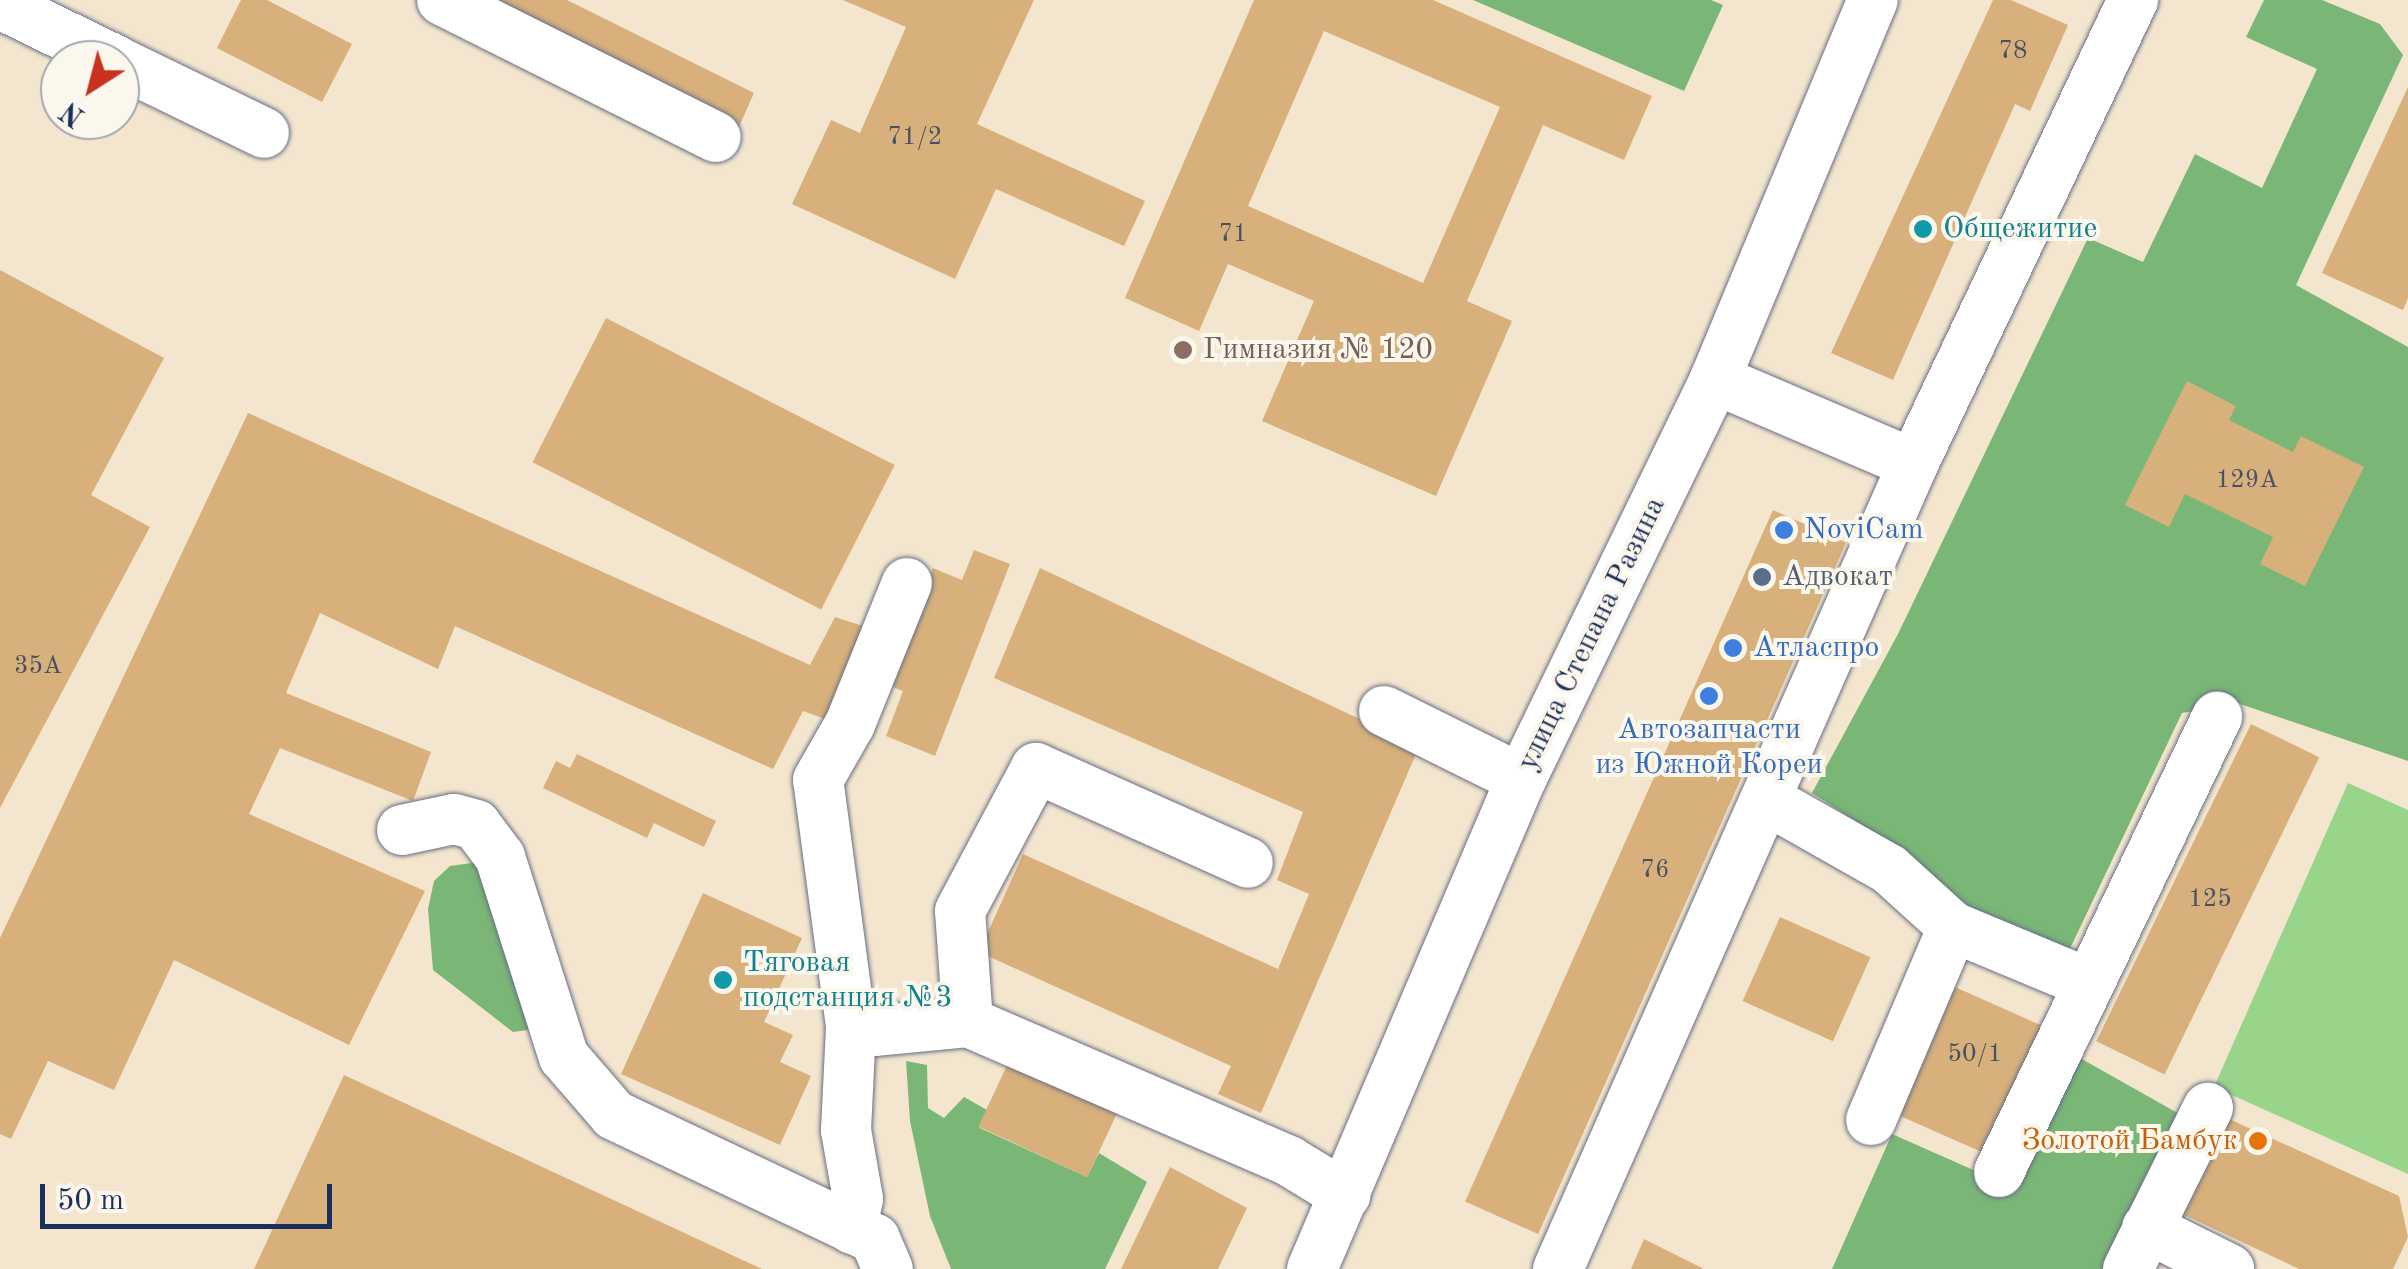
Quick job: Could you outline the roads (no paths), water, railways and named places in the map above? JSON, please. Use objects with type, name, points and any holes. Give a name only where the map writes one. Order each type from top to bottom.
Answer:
[{"type":"street","points":[[442,0],[716,136]]},
{"type":"street","name":"улица Степана Разина","points":[[1312,1269],[1522,779],[1715,379],[1873,0]]},
{"type":"street","points":[[1558,1269],[1913,464],[2133,0]]},
{"type":"street","points":[[0,4],[74,40]]},
{"type":"street","points":[[140,72],[264,133]]},
{"type":"street","points":[[1715,379],[1913,464]]},
{"type":"street","points":[[852,1228],[858,1198],[846,1130],[851,1026],[818,780],[850,724],[907,583]]},
{"type":"street","points":[[1384,711],[1522,779]]},
{"type":"street","points":[[1999,1172],[2085,982],[2217,717]]},
{"type":"street","points":[[968,1022],[960,911],[1036,768],[1248,863]]},
{"type":"street","points":[[1766,800],[1889,869],[1953,927],[2085,982]]},
{"type":"street","points":[[402,830],[454,820],[476,825],[500,858],[564,1058],[614,1114],[875,1239],[888,1269]]},
{"type":"street","points":[[1871,1120],[1953,927]]},
{"type":"street","points":[[851,1026],[874,1031],[968,1022],[1289,1161],[1345,1195]]},
{"type":"street","points":[[2208,1108],[2137,1249],[2229,1269]]},
{"type":"place","name":"Общежитие","points":[[1923,229]]},
{"type":"place","name":"Гимназия № 120","points":[[1183,350]]},
{"type":"place","name":"NoviСam","points":[[1784,530]]},
{"type":"place","name":"Адвокат","points":[[1762,577]]},
{"type":"place","name":"Атласпро","points":[[1733,648]]},
{"type":"place","name":"Автозапчасти из Южной Кореи","points":[[1709,696]]},
{"type":"place","name":"Тяговая подстанция №3","points":[[723,980]]},
{"type":"place","name":"Золотой Бамбук","points":[[2258,1141]]}]
